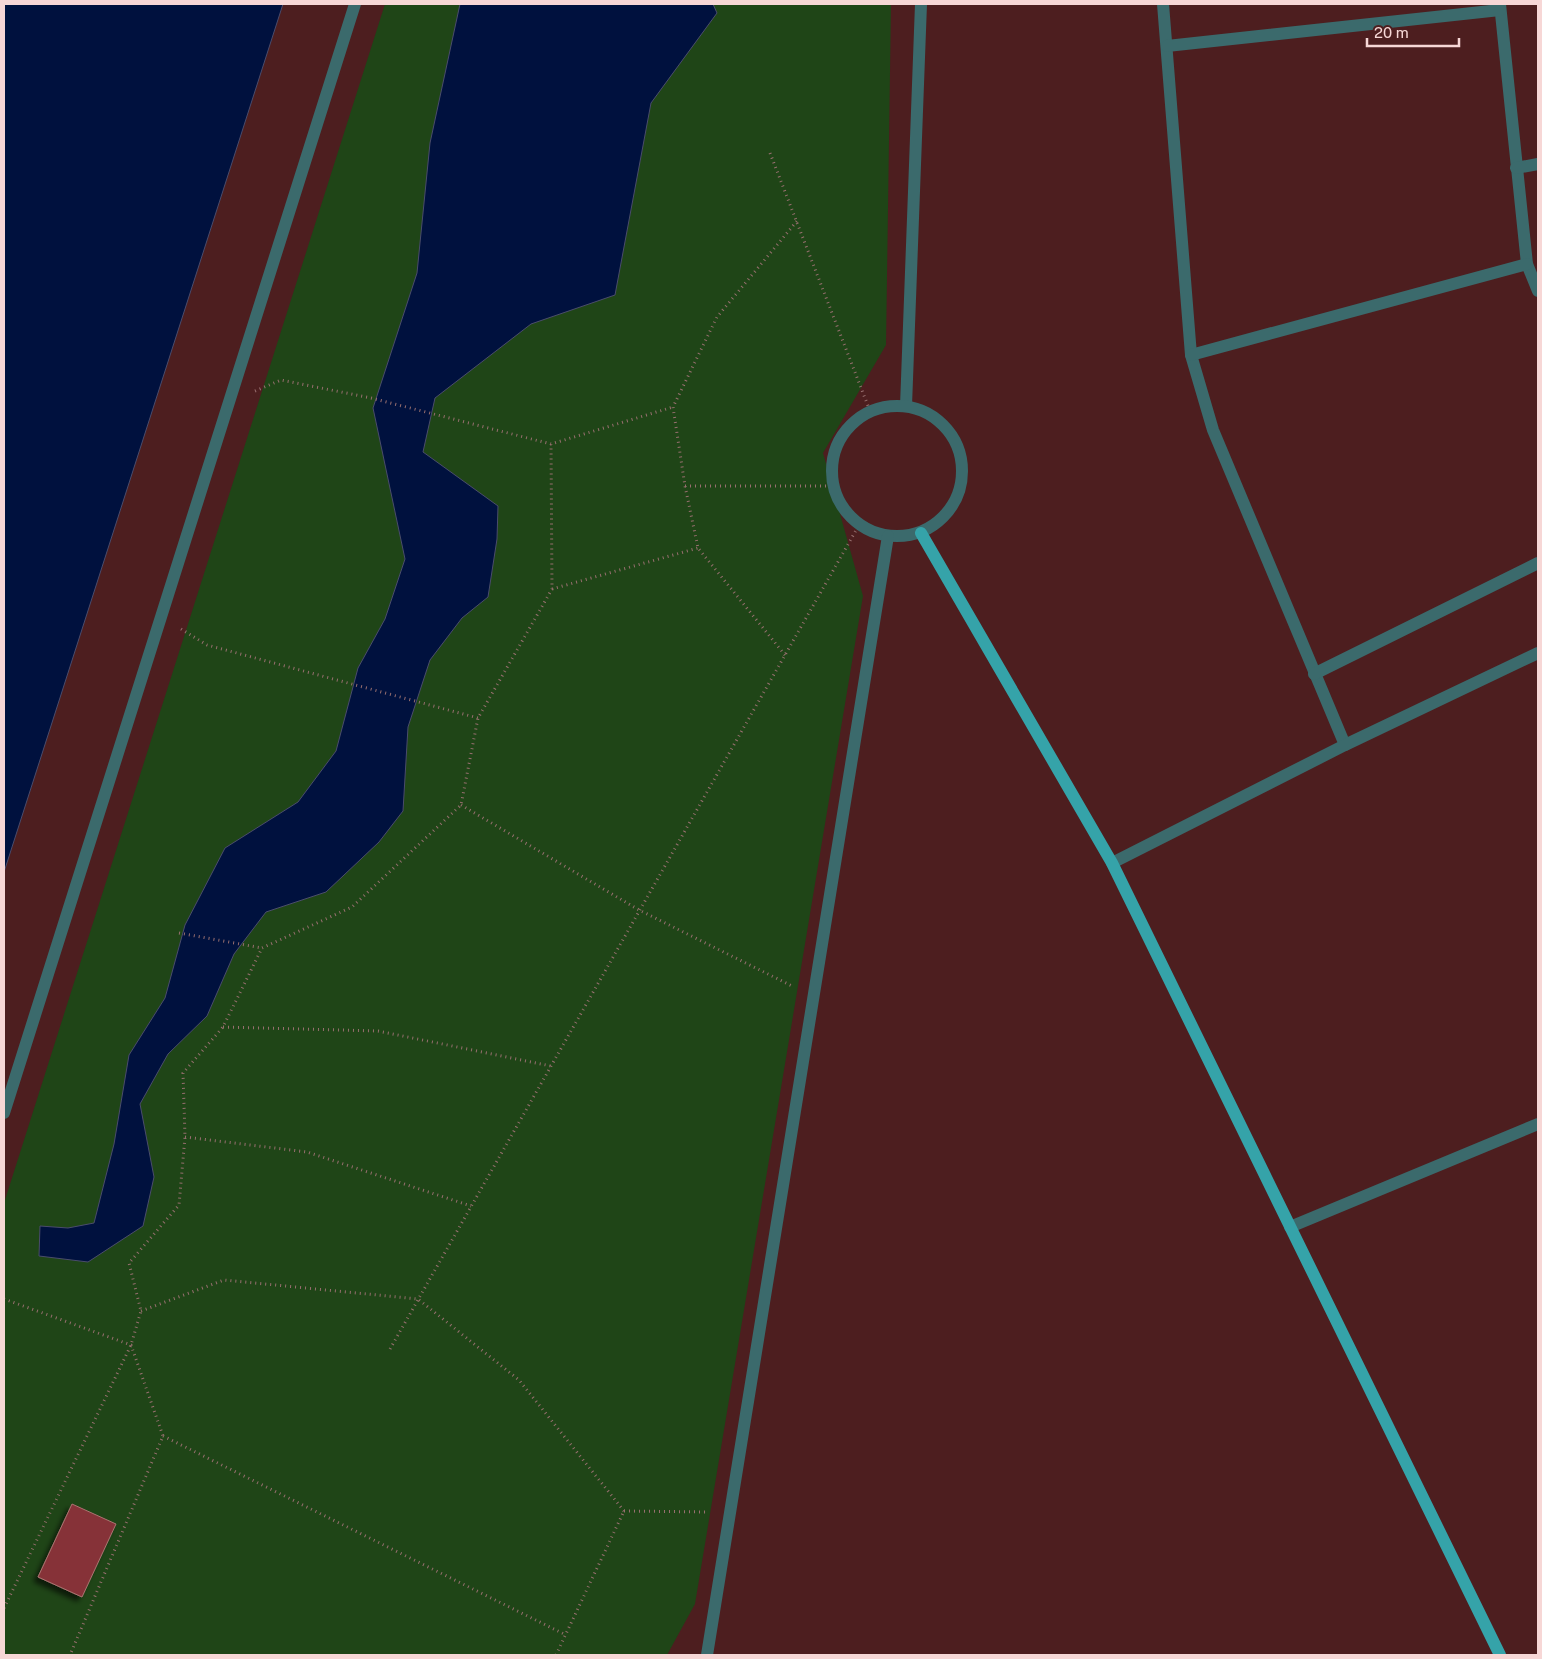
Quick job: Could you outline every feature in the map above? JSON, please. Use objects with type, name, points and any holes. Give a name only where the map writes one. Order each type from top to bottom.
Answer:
[{"type":"main road","points":[[921,533],[1112,863],[1500,1655]]},
{"type":"street","points":[[4,1113],[355,4]]},
{"type":"street","points":[[906,406],[921,4]]},
{"type":"street","points":[[1162,4],[1167,46],[1191,355],[1213,430],[1345,745]]},
{"type":"street","points":[[1167,46],[1500,7],[1527,264],[1538,291]]},
{"type":"street","points":[[1516,168],[1538,164]]},
{"type":"street","points":[[1191,355],[1527,264]]},
{"type":"street","points":[[906,406],[932,416],[949,431],[962,457],[962,484],[954,505],[941,521],[921,533],[888,536],[859,525],[842,507],[833,486],[832,468],[836,446],[851,424],[870,412],[883,408],[906,406]]},
{"type":"street","points":[[707,1655],[888,536]]},
{"type":"street","points":[[1314,674],[1538,563]]},
{"type":"street","points":[[1112,863],[1345,745],[1538,653]]},
{"type":"street","points":[[1290,1227],[1538,1124]]},
{"type":"path","points":[[770,153],[870,412]]},
{"type":"path","points":[[785,655],[698,548],[684,486],[673,407],[717,317],[797,221]]},
{"type":"path","points":[[229,402],[282,380],[371,398],[551,444],[673,407]]},
{"type":"path","points":[[179,933],[262,948],[352,906],[461,805],[478,718],[552,589],[551,444]]},
{"type":"path","points":[[684,486],[833,486]]},
{"type":"path","points":[[390,1349],[859,525]]},
{"type":"path","points":[[552,589],[698,548]]},
{"type":"path","points":[[162,616],[206,645],[478,718]]},
{"type":"path","points":[[461,805],[640,910],[813,997]]},
{"type":"path","points":[[4,1608],[131,1345],[141,1311],[129,1263],[179,1205],[185,1138],[183,1073],[223,1027],[262,948]]},
{"type":"path","points":[[223,1027],[378,1031],[551,1066]]},
{"type":"path","points":[[185,1138],[307,1152],[471,1206]]},
{"type":"path","points":[[141,1311],[224,1280],[418,1299],[519,1380],[624,1511]]},
{"type":"path","points":[[4,1299],[131,1345]]},
{"type":"path","points":[[70,1655],[163,1436],[131,1345]]},
{"type":"path","points":[[163,1436],[566,1635]]},
{"type":"path","points":[[624,1511],[729,1512]]},
{"type":"path","points":[[556,1655],[624,1511]]},
{"type":"green space","points":[[385,4],[891,4],[886,345],[823,453],[863,596],[695,1604],[667,1655],[4,1655],[4,1203]]},
{"type":"water","points":[[4,4],[283,4],[4,872]]},
{"type":"water","points":[[460,4],[713,4],[717,13],[651,103],[615,295],[531,324],[435,398],[423,452],[498,506],[497,539],[488,597],[462,618],[430,660],[408,727],[403,811],[379,842],[326,892],[266,912],[234,954],[207,1016],[168,1054],[140,1104],[154,1177],[143,1226],[88,1262],[39,1256],[40,1226],[68,1228],[94,1223],[114,1144],[129,1055],[165,998],[185,925],[225,848],[298,802],[336,751],[358,668],[385,619],[405,559],[373,408],[417,273],[430,143]]},
{"type":"building","points":[[72,1504],[116,1524],[82,1597],[38,1577]]}]
